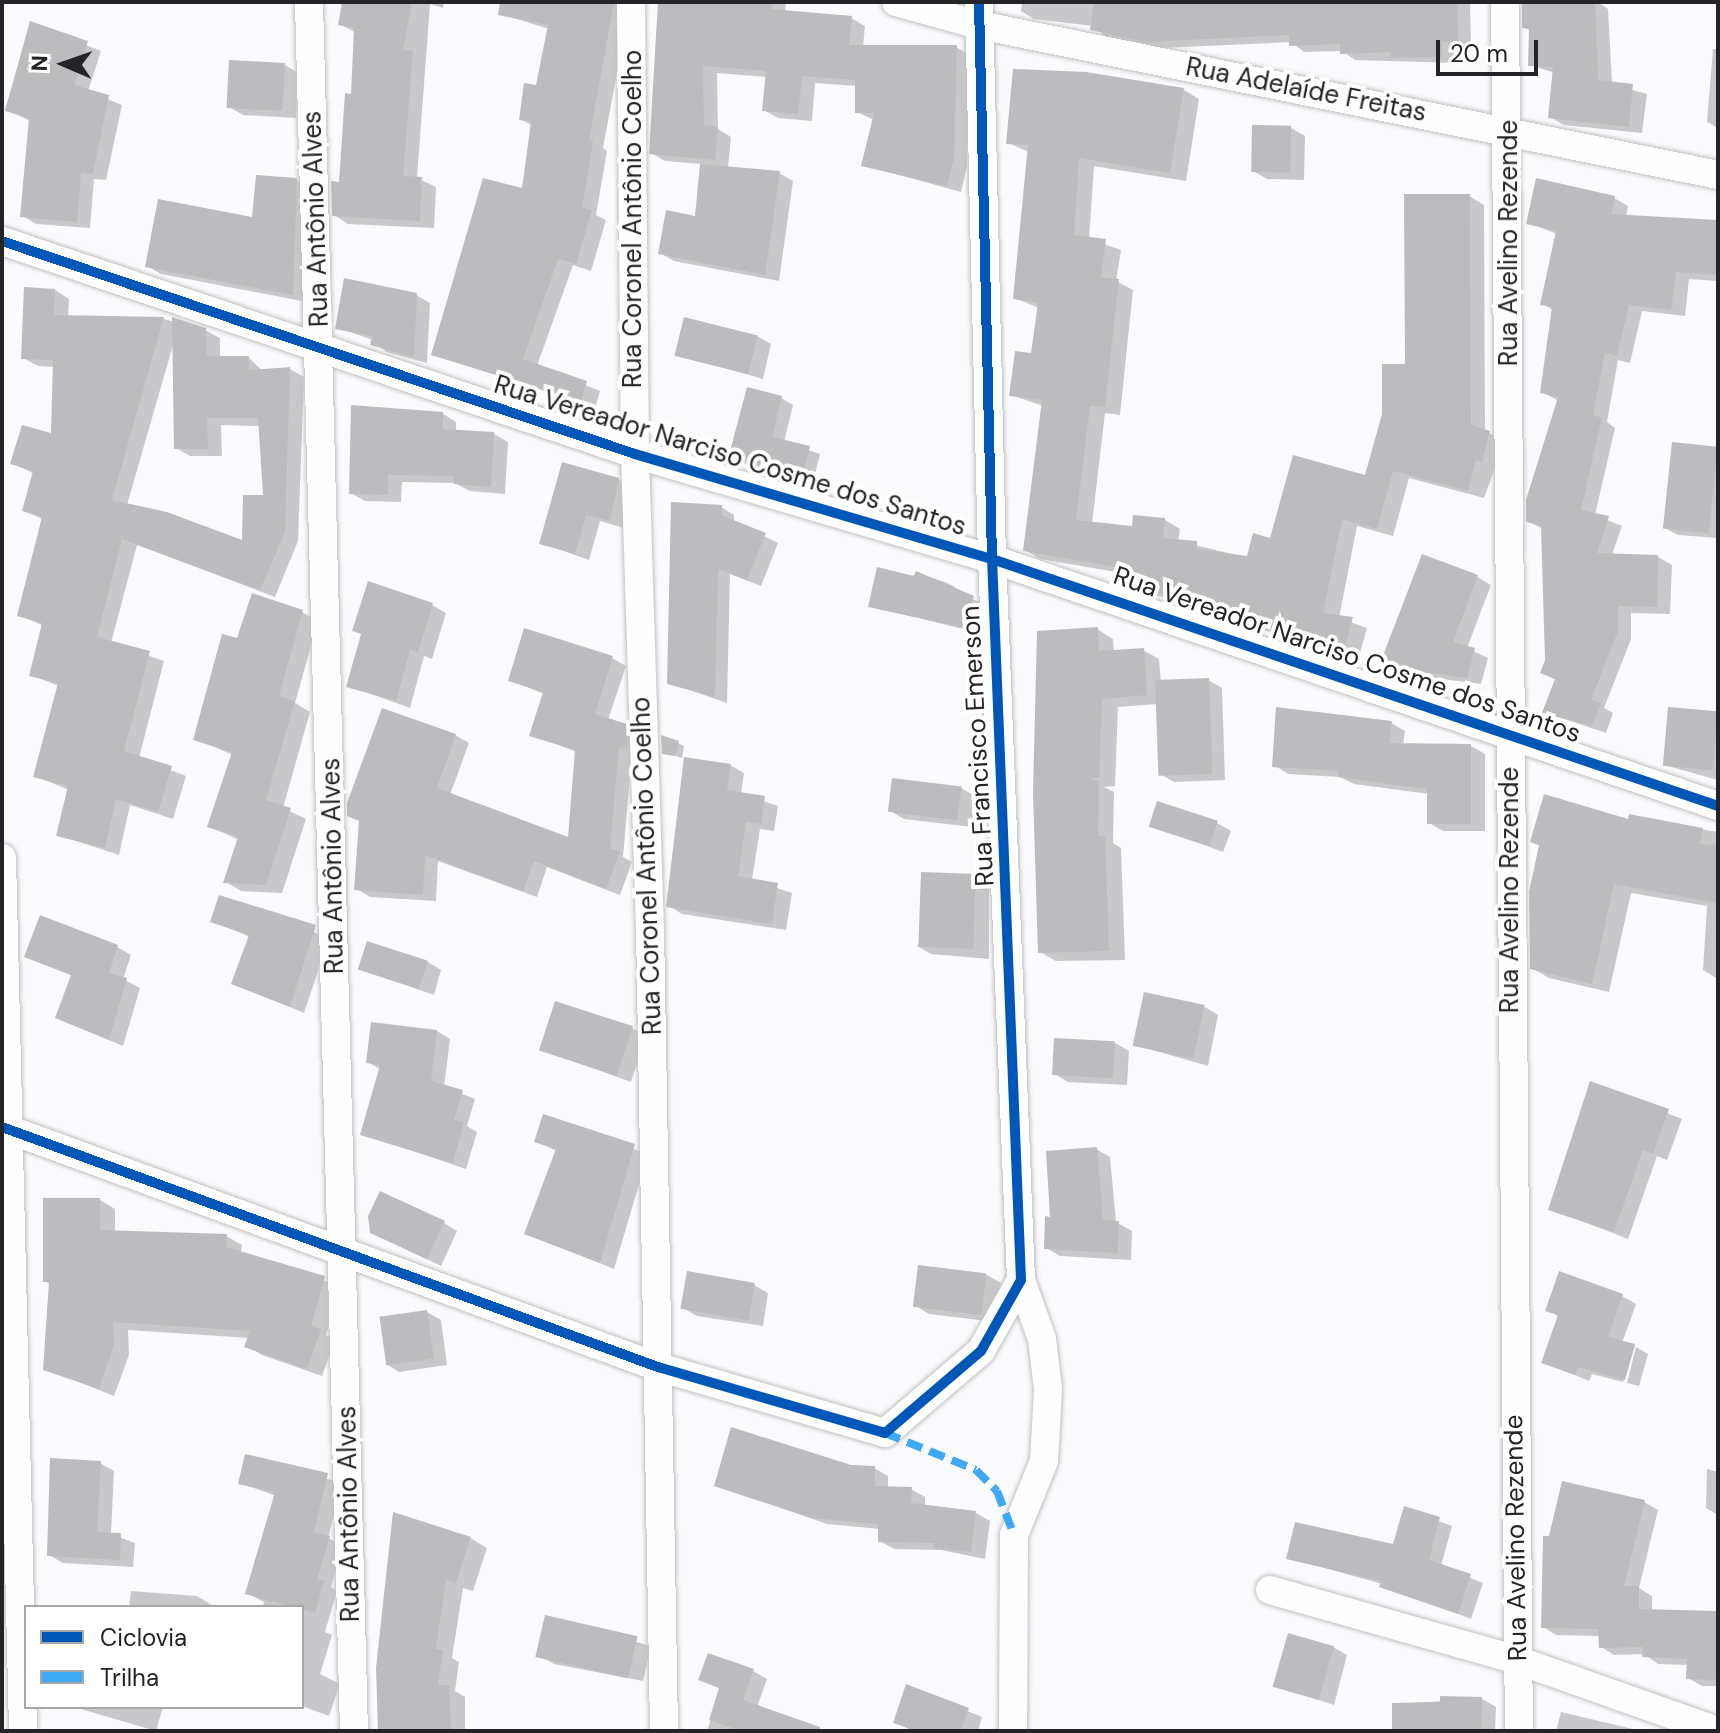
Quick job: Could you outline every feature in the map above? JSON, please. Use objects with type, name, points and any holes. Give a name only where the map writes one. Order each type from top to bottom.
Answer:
[{"type":"street","name":"Rua Antônio Alves","points":[[309,2],[354,1731]]},
{"type":"street","name":"Rua Coronel Antônio Coelho","points":[[631,2],[635,454],[664,1731]]},
{"type":"street","name":"Rua Adelaíde Freitas","points":[[896,2],[979,13],[1718,175]]},
{"type":"street","name":"Rua Avelino Rezende","points":[[1505,2],[1509,131],[1509,731],[1519,1731]]},
{"type":"street","name":"Rua Francisco Emerson","points":[[979,13],[992,559],[1021,1280]]},
{"type":"street","name":"Rua Vereador Narciso Cosme dos Santos","points":[[2,241],[635,454],[992,559],[1509,731],[1718,806]]},
{"type":"street","points":[[2,858],[4,1128],[23,1731]]},
{"type":"street","points":[[4,1128],[658,1367],[885,1433],[981,1351],[1021,1280]]},
{"type":"street","points":[[1013,1731],[1014,1535],[1044,1461],[1048,1389],[1042,1339],[1021,1280]]},
{"type":"street","points":[[1270,1590],[1517,1660],[1718,1731]]},
{"type":"building","points":[[342,2],[412,2],[403,50],[413,51],[403,176],[422,177],[420,221],[332,216],[331,181],[339,182],[345,93],[351,94],[354,28],[338,25]]},
{"type":"building","points":[[500,2],[614,2],[589,140],[593,141],[582,207],[592,210],[576,264],[558,259],[523,359],[587,381],[581,401],[431,355],[483,178],[522,188],[531,122],[519,120],[524,83],[536,85],[548,25],[498,15]]},
{"type":"building","points":[[658,2],[772,2],[771,9],[852,16],[849,45],[957,45],[954,158],[947,186],[861,166],[874,113],[855,113],[855,80],[802,76],[798,114],[762,111],[766,71],[703,66],[704,125],[718,127],[715,160],[649,154]]},
{"type":"building","points":[[1094,2],[1457,2],[1458,41],[1442,42],[1442,57],[1391,58],[1391,52],[1340,54],[1340,44],[1289,46],[1289,35],[1146,42],[1090,30]]},
{"type":"building","points":[[1522,2],[1595,2],[1598,80],[1633,84],[1629,127],[1548,118],[1553,67],[1528,66],[1529,29],[1522,28]]},
{"type":"building","points":[[30,21],[88,41],[74,85],[109,95],[93,174],[81,173],[77,222],[20,217],[29,118],[5,111]]},
{"type":"building","points":[[229,60],[285,63],[282,111],[226,108]]},
{"type":"building","points":[[1013,69],[1086,72],[1184,88],[1170,173],[1079,158],[1074,235],[1106,239],[1101,277],[1119,279],[1105,407],[1090,406],[1076,520],[1132,526],[1133,515],[1165,518],[1163,538],[1197,541],[1197,549],[1247,556],[1253,533],[1270,538],[1293,455],[1365,475],[1382,414],[1382,364],[1405,364],[1404,194],[1470,194],[1471,425],[1490,431],[1482,462],[1476,460],[1468,491],[1393,471],[1377,529],[1342,519],[1323,613],[1353,617],[1345,646],[1232,619],[1235,607],[1124,586],[1127,569],[1023,551],[1042,400],[1009,396],[1015,351],[1031,353],[1038,303],[1013,299],[1028,145],[1006,144]]},
{"type":"building","points":[[1252,125],[1291,126],[1290,173],[1251,172]]},
{"type":"building","points":[[700,164],[780,171],[765,275],[658,254],[666,210],[695,216]]},
{"type":"building","points":[[256,175],[297,178],[293,295],[145,267],[158,199],[252,217]]},
{"type":"building","points":[[1536,178],[1615,196],[1611,214],[1718,220],[1718,275],[1676,272],[1671,310],[1629,305],[1617,356],[1605,353],[1593,415],[1602,418],[1581,510],[1609,516],[1597,553],[1658,555],[1657,607],[1618,606],[1618,631],[1591,700],[1601,703],[1592,726],[1542,713],[1555,679],[1540,673],[1545,660],[1541,526],[1526,522],[1526,500],[1558,397],[1540,393],[1552,307],[1540,305],[1556,231],[1526,224]]},
{"type":"building","points":[[344,278],[417,293],[414,357],[370,345],[372,336],[335,329]]},
{"type":"building","points":[[24,287],[55,289],[54,315],[164,317],[112,500],[167,512],[242,540],[243,495],[263,495],[258,418],[207,418],[208,449],[174,449],[172,317],[206,328],[207,356],[249,356],[249,370],[290,367],[285,532],[260,590],[122,539],[97,637],[150,651],[124,751],[172,766],[158,812],[116,799],[105,848],[56,836],[68,786],[33,777],[58,683],[29,676],[42,623],[17,616],[42,517],[22,511],[33,471],[10,464],[22,425],[51,433],[53,360],[21,359]]},
{"type":"building","points":[[684,317],[758,335],[748,374],[674,356]]},
{"type":"building","points":[[747,387],[782,396],[772,437],[810,446],[802,478],[728,459]]},
{"type":"building","points":[[351,405],[443,412],[443,429],[494,432],[491,487],[454,484],[454,476],[388,475],[388,495],[349,494]]},
{"type":"building","points":[[1672,442],[1718,447],[1709,533],[1663,529]]},
{"type":"building","points":[[562,462],[619,478],[610,521],[586,515],[575,554],[539,544]]},
{"type":"building","points":[[671,502],[722,505],[721,515],[766,533],[747,580],[718,569],[715,697],[667,684]]},
{"type":"building","points":[[1422,554],[1478,575],[1453,642],[1475,648],[1467,678],[1379,666]]},
{"type":"building","points":[[877,567],[914,576],[916,571],[974,596],[965,628],[868,607]]},
{"type":"building","points":[[368,581],[433,603],[418,652],[410,650],[396,701],[346,687],[361,634],[352,631]]},
{"type":"building","points":[[252,593],[303,610],[279,696],[295,701],[266,800],[291,808],[266,885],[223,883],[238,837],[207,827],[232,752],[193,740],[222,634],[237,638]]},
{"type":"building","points":[[1098,627],[1099,651],[1144,648],[1147,695],[1102,699],[1099,778],[1090,778],[1099,781],[1098,836],[1105,836],[1109,951],[1038,953],[1033,793],[1037,631]]},
{"type":"building","points":[[524,628],[613,656],[595,714],[627,724],[627,748],[619,747],[610,849],[620,852],[606,889],[534,861],[523,891],[425,855],[423,895],[354,890],[359,821],[347,816],[347,803],[382,708],[456,734],[437,788],[568,837],[575,750],[529,736],[543,692],[508,681]]},
{"type":"building","points":[[1209,678],[1212,774],[1158,776],[1155,680]]},
{"type":"building","points":[[1276,707],[1392,721],[1389,743],[1471,744],[1471,824],[1427,824],[1427,789],[1338,777],[1338,771],[1272,767]]},
{"type":"building","points":[[1668,707],[1718,711],[1713,770],[1663,766]]},
{"type":"building","points":[[661,735],[679,741],[675,756],[662,754]]},
{"type":"building","points":[[684,757],[731,764],[727,790],[765,796],[761,824],[746,822],[738,876],[778,883],[772,924],[666,907]]},
{"type":"building","points":[[892,778],[961,787],[957,820],[888,812]]},
{"type":"building","points":[[1544,794],[1628,819],[1629,814],[1703,828],[1700,844],[1718,845],[1718,903],[1614,884],[1592,984],[1530,969],[1529,892],[1539,845],[1530,842]]},
{"type":"building","points":[[1157,801],[1218,821],[1210,846],[1149,827]]},
{"type":"building","points":[[921,872],[976,874],[973,949],[918,947]]},
{"type":"building","points":[[219,895],[316,925],[290,1007],[231,984],[249,935],[210,922]]},
{"type":"building","points":[[40,915],[118,945],[109,973],[127,978],[109,1040],[55,1018],[71,975],[24,957]]},
{"type":"building","points":[[367,941],[428,961],[419,989],[358,970]]},
{"type":"building","points":[[1144,992],[1205,1005],[1193,1059],[1133,1046]]},
{"type":"building","points":[[555,1001],[633,1026],[617,1076],[539,1050]]},
{"type":"building","points":[[371,1022],[437,1030],[431,1081],[463,1090],[454,1120],[464,1122],[453,1163],[360,1135],[380,1065],[366,1063]]},
{"type":"building","points":[[1054,1038],[1115,1041],[1113,1078],[1052,1075]]},
{"type":"building","points":[[1590,1081],[1669,1109],[1653,1154],[1643,1150],[1614,1232],[1548,1210]]},
{"type":"building","points":[[543,1114],[635,1144],[600,1263],[524,1234],[556,1149],[534,1142]]},
{"type":"building","points":[[1097,1147],[1103,1220],[1119,1221],[1118,1253],[1044,1249],[1045,1216],[1050,1217],[1046,1151]]},
{"type":"building","points":[[380,1191],[445,1221],[427,1259],[370,1233],[368,1216]]},
{"type":"building","points":[[43,1198],[100,1198],[100,1230],[227,1234],[226,1247],[325,1276],[311,1326],[321,1329],[307,1369],[244,1347],[250,1331],[113,1322],[114,1345],[99,1389],[43,1370],[49,1282],[43,1282]]},
{"type":"building","points":[[918,1265],[986,1273],[981,1315],[913,1307]]},
{"type":"building","points":[[687,1271],[755,1283],[748,1320],[680,1308]]},
{"type":"building","points":[[1559,1271],[1623,1294],[1608,1337],[1635,1344],[1625,1380],[1578,1367],[1575,1375],[1541,1363],[1558,1315],[1545,1311]]},
{"type":"building","points":[[427,1310],[434,1359],[386,1365],[379,1317]]},
{"type":"building","points":[[731,1427],[851,1465],[875,1466],[875,1486],[912,1487],[911,1503],[976,1511],[971,1552],[933,1548],[934,1543],[878,1542],[878,1524],[811,1518],[714,1486]]},
{"type":"building","points":[[245,1454],[328,1473],[314,1532],[330,1536],[317,1579],[324,1581],[315,1613],[304,1610],[304,1605],[286,1605],[245,1594],[275,1492],[238,1484]]},
{"type":"building","points":[[50,1458],[101,1461],[97,1532],[121,1533],[120,1560],[47,1556]]},
{"type":"building","points":[[1562,1481],[1645,1500],[1624,1586],[1639,1586],[1639,1609],[1718,1611],[1718,1680],[1686,1679],[1687,1659],[1642,1657],[1643,1647],[1599,1648],[1598,1629],[1541,1628],[1543,1536],[1549,1536]]},
{"type":"building","points":[[1404,1506],[1440,1517],[1429,1560],[1471,1574],[1458,1614],[1379,1587],[1381,1581],[1286,1559],[1295,1522],[1393,1544]]},
{"type":"building","points":[[393,1512],[471,1537],[456,1583],[446,1580],[436,1649],[443,1650],[438,1685],[449,1685],[451,1729],[378,1731],[376,1668]]},
{"type":"building","points":[[545,1615],[638,1636],[628,1678],[535,1657]]},
{"type":"building","points":[[1288,1633],[1334,1646],[1319,1700],[1273,1687]]},
{"type":"building","points":[[708,1653],[754,1669],[743,1700],[820,1727],[819,1731],[742,1731],[709,1720],[719,1688],[698,1680]]},
{"type":"building","points":[[906,1684],[969,1708],[961,1731],[916,1731],[893,1723]]},
{"type":"building","points":[[1440,1696],[1482,1697],[1481,1731],[1392,1731],[1392,1703],[1440,1702]]},
{"type":"marked path","points":[[885,1433],[976,1470],[997,1491],[1014,1535]]},
{"type":"cycle path","points":[[2,1127],[658,1367],[885,1433],[981,1351],[1021,1280],[992,559],[979,2]]},
{"type":"cycle path","points":[[2,241],[635,454],[992,559],[1718,806]]}]
